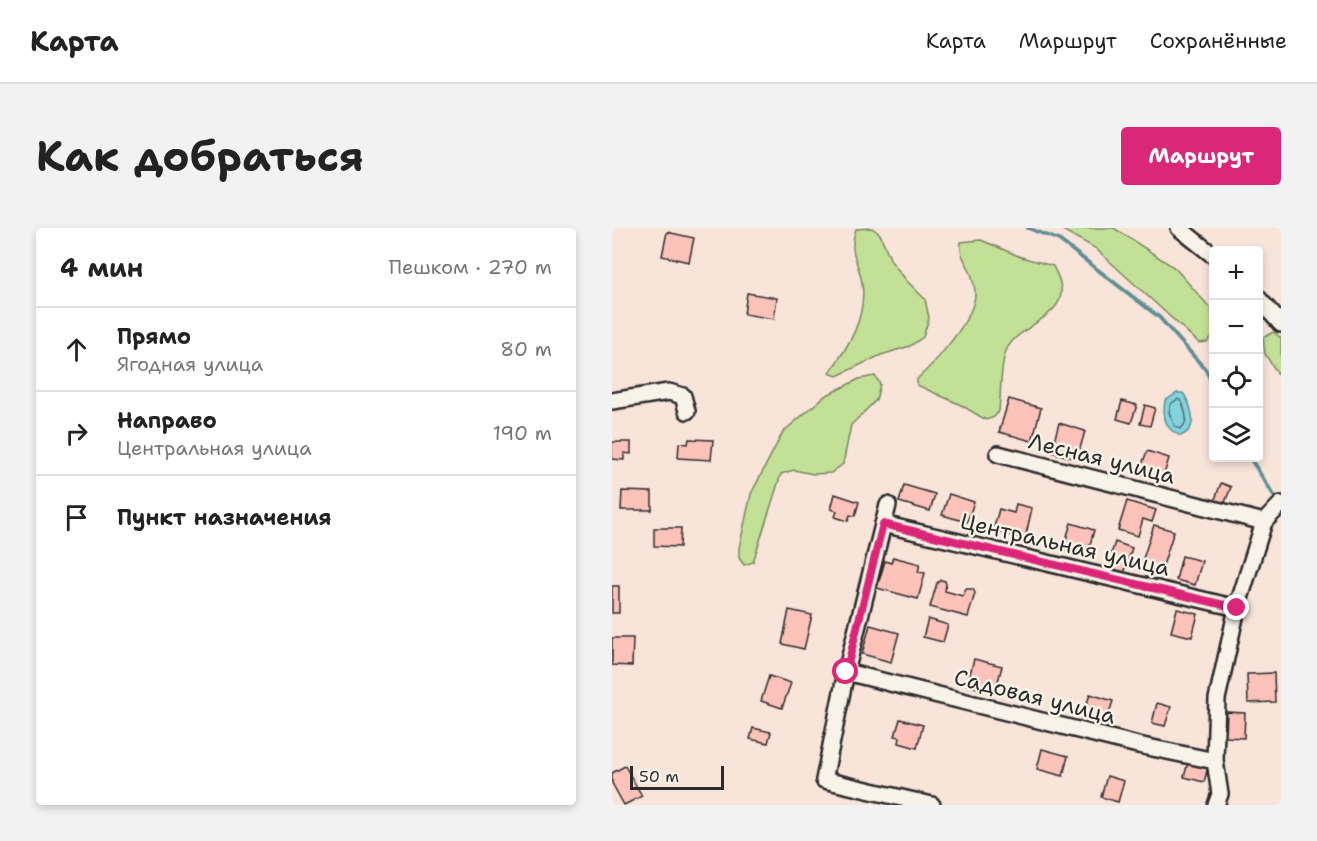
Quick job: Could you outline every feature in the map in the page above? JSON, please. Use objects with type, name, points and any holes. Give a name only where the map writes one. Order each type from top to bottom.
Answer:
[{"type":"street","points":[[1179,228],[1209,252]]},
{"type":"street","points":[[1260,300],[1281,324]]},
{"type":"street","points":[[612,401],[669,392],[683,396],[687,411]]},
{"type":"street","name":"Лесная улица","points":[[998,454],[1264,522]]},
{"type":"street","points":[[1218,799],[1215,761],[1217,699],[1237,608],[1264,522],[1281,504]]},
{"type":"street","points":[[888,505],[846,672],[824,780],[932,805]]},
{"type":"street","name":"Центральная улица","points":[[883,524],[1237,608]]},
{"type":"street","name":"Садовая улица","points":[[846,672],[1138,746],[1215,761]]},
{"type":"green space","points":[[872,228],[880,234],[891,261],[925,299],[929,318],[923,337],[910,346],[881,355],[837,376],[829,373],[850,342],[862,308],[862,283],[853,251],[856,229]]},
{"type":"green space","points":[[1059,228],[1114,228],[1175,268],[1209,307],[1209,340],[1199,343],[1095,248]]},
{"type":"green space","points":[[981,240],[1021,257],[1053,266],[1061,295],[1050,312],[1020,334],[1006,351],[999,411],[994,417],[986,420],[961,405],[917,385],[917,379],[952,340],[973,305],[975,288],[961,252],[961,242]]},
{"type":"green space","points":[[1273,332],[1281,338],[1281,379],[1265,354],[1263,338]]},
{"type":"green space","points":[[875,376],[880,384],[876,400],[851,425],[843,464],[831,473],[813,474],[794,470],[781,474],[753,562],[744,565],[739,558],[739,548],[751,494],[783,432],[825,396],[859,379]]},
{"type":"water","points":[[1177,393],[1183,393],[1192,416],[1191,426],[1181,436],[1168,427],[1164,412],[1165,401]]},
{"type":"building","points":[[667,232],[694,238],[689,262],[662,256]]},
{"type":"building","points":[[747,293],[777,298],[774,319],[744,314]]},
{"type":"building","points":[[1009,399],[1041,408],[1032,441],[999,432]]},
{"type":"building","points":[[1122,401],[1137,405],[1131,423],[1117,419]]},
{"type":"building","points":[[1145,405],[1155,408],[1150,426],[1140,424]]},
{"type":"building","points":[[1059,423],[1085,431],[1077,459],[1051,452]]},
{"type":"building","points":[[689,439],[713,440],[711,460],[678,458],[679,443],[688,444]]},
{"type":"building","points":[[612,442],[631,442],[631,454],[624,453],[624,460],[612,459]]},
{"type":"building","points":[[1147,451],[1169,458],[1162,481],[1139,473]]},
{"type":"building","points":[[1221,483],[1231,487],[1224,505],[1214,502]]},
{"type":"building","points":[[904,485],[935,494],[930,511],[899,502]]},
{"type":"building","points":[[622,491],[652,492],[652,510],[621,510]]},
{"type":"building","points":[[835,494],[859,502],[855,516],[850,515],[848,521],[835,517],[837,511],[831,509]]},
{"type":"building","points":[[949,494],[974,502],[967,522],[942,515]]},
{"type":"building","points":[[1127,501],[1156,510],[1152,522],[1143,519],[1138,536],[1118,530]]},
{"type":"building","points":[[1016,504],[1032,508],[1025,539],[993,531],[999,509],[1014,513]]},
{"type":"building","points":[[1071,523],[1094,530],[1087,556],[1063,549]]},
{"type":"building","points":[[1154,525],[1174,531],[1160,575],[1140,568]]},
{"type":"building","points":[[654,528],[681,528],[680,547],[654,546]]},
{"type":"building","points":[[1115,542],[1132,548],[1124,573],[1107,567]]},
{"type":"building","points":[[1182,556],[1202,561],[1195,585],[1176,580]]},
{"type":"building","points":[[893,557],[920,564],[918,572],[925,573],[918,599],[877,588],[885,561],[891,563]]},
{"type":"building","points":[[941,580],[945,581],[945,591],[963,596],[966,589],[973,589],[975,593],[968,617],[930,607],[937,583]]},
{"type":"building","points":[[612,586],[619,586],[619,613],[612,613]]},
{"type":"building","points":[[1177,609],[1198,614],[1192,637],[1171,632]]},
{"type":"building","points":[[789,610],[812,615],[804,649],[782,644]]},
{"type":"building","points":[[928,619],[948,625],[943,642],[923,637]]},
{"type":"building","points":[[870,625],[899,633],[891,662],[862,654]]},
{"type":"building","points":[[612,638],[633,638],[632,666],[612,665]]},
{"type":"building","points":[[974,659],[1002,666],[995,693],[967,685]]},
{"type":"building","points":[[1274,673],[1275,702],[1248,703],[1247,674]]},
{"type":"building","points":[[769,676],[791,683],[782,708],[761,701]]},
{"type":"building","points":[[1090,694],[1113,701],[1106,722],[1083,715]]},
{"type":"building","points":[[1157,703],[1171,707],[1165,726],[1152,723]]},
{"type":"building","points":[[1227,712],[1245,713],[1244,738],[1226,737]]},
{"type":"building","points":[[900,719],[923,725],[917,748],[899,743],[900,737],[895,736]]},
{"type":"building","points":[[753,728],[771,732],[768,743],[750,739]]},
{"type":"building","points":[[1042,749],[1068,756],[1063,776],[1037,769]]},
{"type":"building","points":[[1188,762],[1208,767],[1204,782],[1184,777]]},
{"type":"building","points":[[625,766],[642,796],[624,805],[612,783],[612,773]]},
{"type":"building","points":[[1107,776],[1124,781],[1118,802],[1101,797]]},
{"type":"waterway","points":[[1028,228],[1059,240],[1159,317],[1209,376]]},
{"type":"waterway","points":[[1253,462],[1275,497]]},
{"type":"route","points":[[846,672],[883,524],[1237,608]]}]
